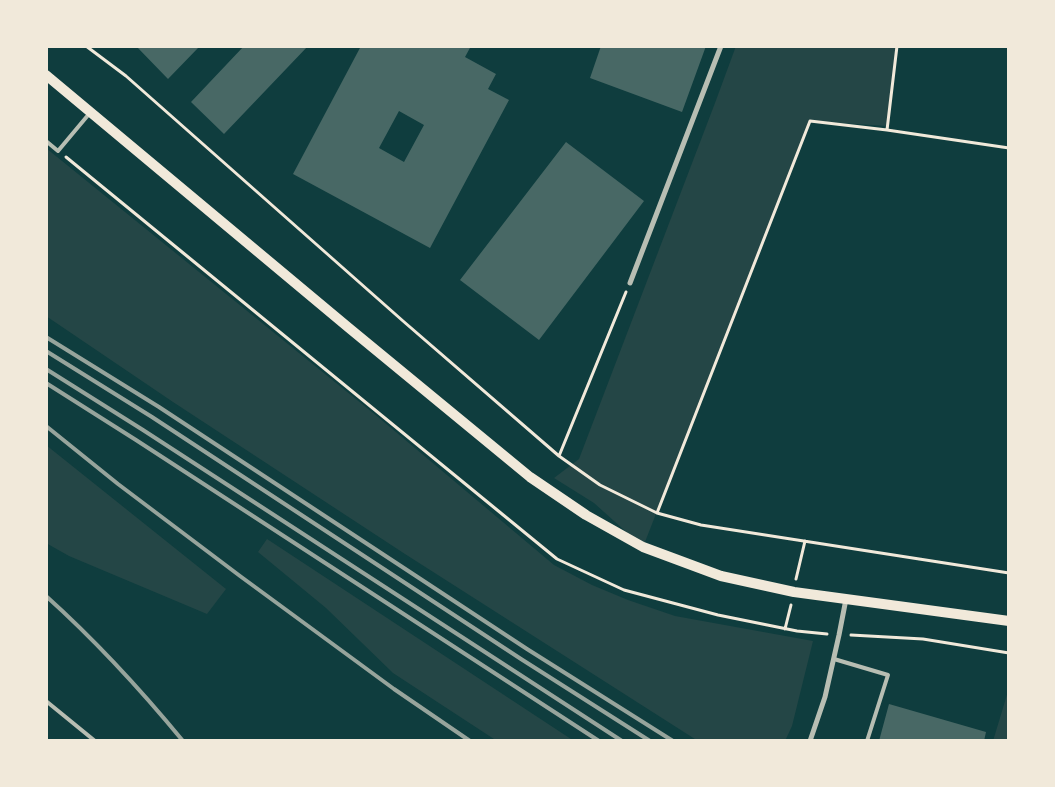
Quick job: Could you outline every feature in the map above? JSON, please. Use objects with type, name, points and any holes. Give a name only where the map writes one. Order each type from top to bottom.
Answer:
[{"type":"main road","points":[[46,75],[530,477],[586,515],[643,547],[721,576],[794,592],[1009,621]]},
{"type":"street","points":[[630,283],[722,46]]},
{"type":"street","points":[[810,741],[825,696],[846,599]]},
{"type":"lane","points":[[46,140],[58,151],[90,112]]},
{"type":"lane","points":[[834,660],[888,675],[867,741]]},
{"type":"lane","points":[[46,701],[95,741]]},
{"type":"path","points":[[86,46],[126,76],[560,456],[600,484],[657,513],[701,525],[1009,573]]},
{"type":"path","points":[[887,130],[897,46]]},
{"type":"path","points":[[657,513],[810,120],[1009,148]]},
{"type":"path","points":[[58,151],[557,559],[624,590],[718,615],[797,632],[923,639],[1009,653]]},
{"type":"path","points":[[560,456],[630,283]]},
{"type":"shaded area","points":[[736,46],[897,46],[887,126],[810,121],[643,547],[594,503],[554,478],[579,459]]},
{"type":"shaded area","points":[[46,148],[378,417],[554,565],[592,585],[675,616],[813,641],[792,726],[785,741],[698,741],[405,554],[173,402],[46,316]]},
{"type":"shaded area","points":[[46,445],[226,589],[207,614],[69,556],[46,543]]},
{"type":"shaded area","points":[[267,539],[574,741],[497,741],[393,673],[326,608],[258,552]]},
{"type":"shaded area","points":[[1009,688],[1009,741],[993,741]]},
{"type":"building","points":[[136,46],[196,46],[198,48],[168,79]]},
{"type":"building","points":[[244,46],[308,46],[224,134],[191,102]]},
{"type":"building","points":[[361,46],[471,46],[465,57],[496,74],[488,89],[509,100],[430,248],[293,174]],"holes":[[[399,111],[424,125],[404,162],[379,148]]]},
{"type":"building","points":[[601,46],[706,46],[682,112],[590,78]]},
{"type":"building","points":[[566,142],[644,201],[539,340],[460,280]]},
{"type":"building","points":[[889,704],[986,732],[984,741],[879,741]]},
{"type":"railway","points":[[46,337],[159,407],[527,649],[673,741]]},
{"type":"railway","points":[[46,351],[152,417],[521,659],[650,741]]},
{"type":"railway","points":[[46,369],[622,741]]},
{"type":"railway","points":[[46,383],[599,741]]},
{"type":"railway","points":[[46,426],[118,484],[240,576],[394,689],[470,741]]},
{"type":"railway","points":[[46,596],[83,630],[151,703],[183,741]]}]
